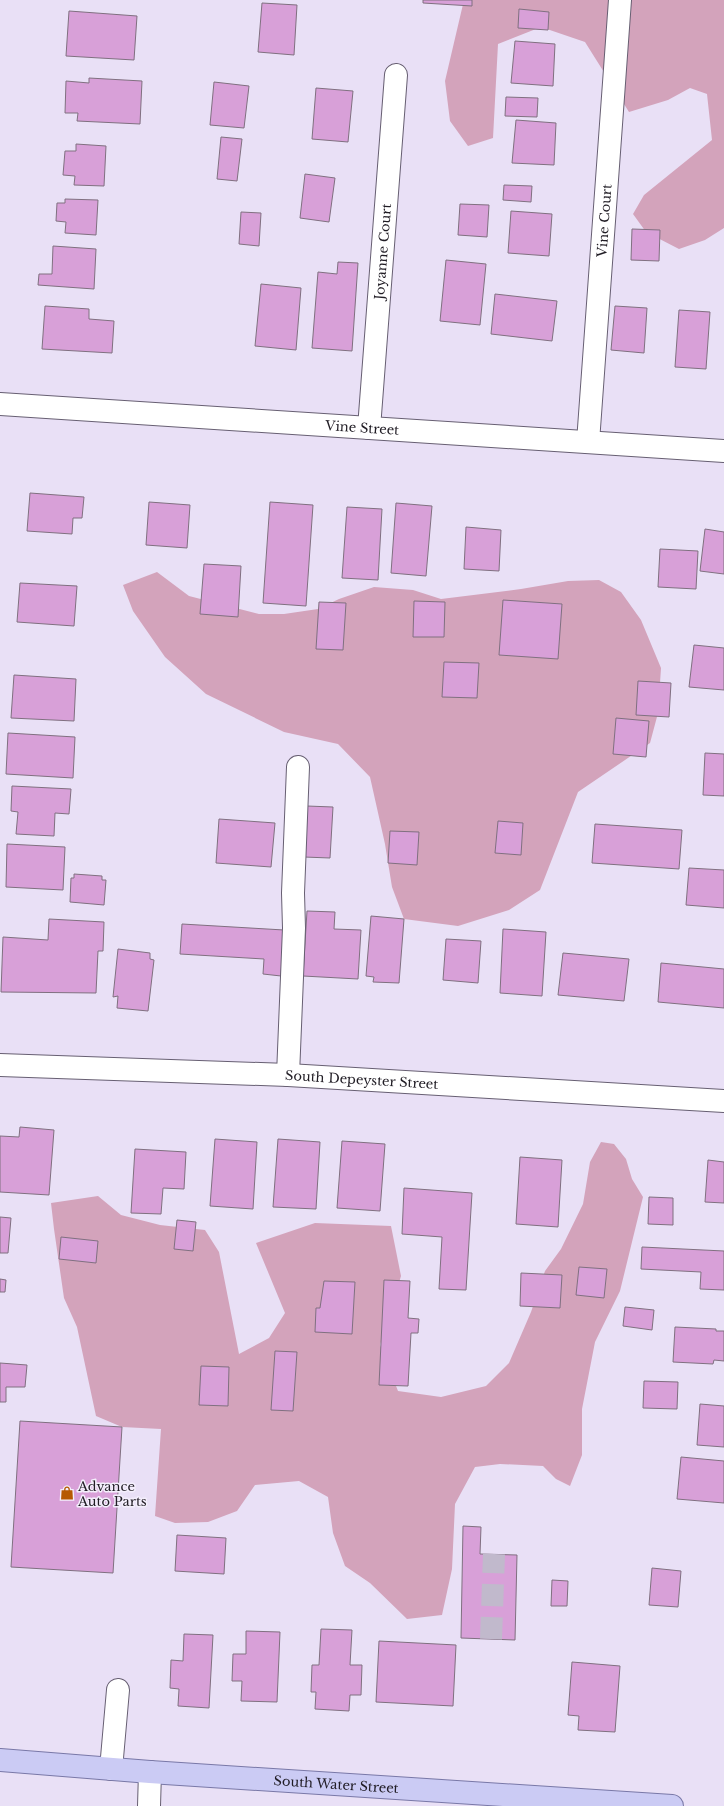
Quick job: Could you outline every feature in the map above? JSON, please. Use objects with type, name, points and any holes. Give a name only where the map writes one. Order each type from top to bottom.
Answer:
[{"type":"main road","name":"South Water Street","points":[[0,1760],[453,1799],[672,1806]]},
{"type":"street","name":"Vine Court","points":[[588,442],[620,0]]},
{"type":"street","name":"Joyanne Court","points":[[369,428],[396,75]]},
{"type":"street","name":"Vine Street","points":[[0,404],[724,451]]},
{"type":"street","points":[[288,1075],[298,767]]},
{"type":"street","name":"South Depeyster Street","points":[[0,1065],[288,1075],[724,1101]]},
{"type":"street","points":[[111,1769],[118,1690]]},
{"type":"street","points":[[149,1806],[150,1772]]},
{"type":"shaded area","points":[[464,0],[724,0],[724,228],[705,240],[679,249],[646,232],[633,214],[644,195],[712,140],[707,94],[690,88],[668,100],[629,112],[585,42],[541,27],[498,44],[493,138],[468,146],[450,121],[445,81]]},
{"type":"shaded area","points":[[157,572],[189,596],[259,614],[284,614],[318,609],[339,599],[374,587],[413,590],[441,599],[521,589],[568,581],[599,580],[621,592],[641,620],[661,668],[658,713],[650,743],[578,792],[540,890],[509,910],[458,926],[404,919],[392,887],[385,844],[370,777],[338,744],[284,732],[206,694],[165,657],[133,611],[123,585]]},
{"type":"shaded area","points":[[601,1142],[614,1144],[626,1159],[632,1179],[643,1197],[620,1291],[595,1342],[582,1409],[582,1455],[570,1486],[556,1479],[543,1466],[500,1464],[475,1467],[455,1504],[452,1569],[442,1615],[407,1619],[370,1583],[345,1566],[333,1533],[328,1497],[299,1481],[255,1485],[237,1511],[208,1522],[175,1523],[155,1516],[161,1429],[122,1427],[96,1416],[77,1327],[64,1298],[51,1203],[98,1196],[121,1215],[160,1225],[205,1230],[219,1252],[239,1354],[269,1338],[285,1313],[256,1243],[315,1223],[391,1226],[401,1276],[380,1345],[398,1391],[441,1397],[486,1386],[509,1363],[531,1312],[545,1271],[561,1249],[583,1204],[590,1162]]},
{"type":"building","points":[[423,0],[472,0],[472,6],[423,3]]},
{"type":"building","points":[[262,3],[297,5],[294,55],[258,52]]},
{"type":"building","points":[[519,9],[549,12],[548,30],[518,28]]},
{"type":"building","points":[[69,11],[137,16],[134,60],[66,56]]},
{"type":"building","points":[[515,41],[555,44],[553,86],[511,83]]},
{"type":"building","points":[[89,78],[142,81],[140,124],[77,121],[78,113],[65,113],[66,81],[89,83]]},
{"type":"building","points":[[214,82],[249,86],[244,128],[210,125]]},
{"type":"building","points":[[316,88],[353,91],[348,142],[312,139]]},
{"type":"building","points":[[506,97],[538,98],[537,117],[505,116]]},
{"type":"building","points":[[516,120],[556,123],[554,165],[512,163]]},
{"type":"building","points":[[221,137],[242,139],[237,181],[217,179]]},
{"type":"building","points":[[76,144],[106,146],[104,186],[74,185],[75,176],[63,175],[65,151],[76,151]]},
{"type":"building","points":[[305,174],[335,178],[329,222],[300,218]]},
{"type":"building","points":[[504,185],[532,186],[531,202],[503,200]]},
{"type":"building","points":[[65,199],[98,200],[96,235],[65,233],[66,222],[56,221],[57,203],[65,203]]},
{"type":"building","points":[[460,204],[489,205],[487,237],[458,235]]},
{"type":"building","points":[[511,211],[552,214],[549,256],[508,253]]},
{"type":"building","points":[[241,212],[261,213],[259,246],[239,244]]},
{"type":"building","points":[[632,229],[660,230],[659,261],[631,260]]},
{"type":"building","points":[[53,246],[96,249],[94,289],[38,285],[39,274],[52,274]]},
{"type":"building","points":[[446,260],[486,264],[480,325],[440,321]]},
{"type":"building","points":[[338,262],[358,263],[352,351],[312,348],[318,272],[337,274]]},
{"type":"building","points":[[261,284],[301,288],[296,350],[255,346]]},
{"type":"building","points":[[495,294],[557,301],[552,341],[491,334]]},
{"type":"building","points":[[45,306],[89,309],[89,319],[114,321],[112,353],[42,349]]},
{"type":"building","points":[[615,306],[647,308],[644,353],[611,350]]},
{"type":"building","points":[[679,310],[710,312],[706,369],[675,367]]},
{"type":"building","points":[[30,493],[84,497],[82,518],[73,518],[72,534],[27,531]]},
{"type":"building","points":[[149,502],[190,505],[187,548],[146,545]]},
{"type":"building","points":[[270,502],[313,505],[306,606],[263,603]]},
{"type":"building","points":[[396,503],[432,506],[426,576],[391,573]]},
{"type":"building","points":[[347,507],[382,509],[378,580],[342,578]]},
{"type":"building","points":[[466,527],[501,530],[499,571],[464,569]]},
{"type":"building","points":[[705,529],[724,532],[724,574],[700,571]]},
{"type":"building","points":[[660,549],[698,551],[696,589],[658,587]]},
{"type":"building","points":[[204,564],[241,566],[238,617],[200,614]]},
{"type":"building","points":[[20,583],[77,586],[74,626],[17,622]]},
{"type":"building","points":[[503,600],[562,604],[558,659],[499,655]]},
{"type":"building","points":[[414,601],[445,602],[444,637],[413,637]]},
{"type":"building","points":[[319,602],[346,603],[343,650],[316,649]]},
{"type":"building","points":[[694,645],[724,648],[724,690],[689,687]]},
{"type":"building","points":[[444,662],[479,663],[477,698],[442,697]]},
{"type":"building","points":[[14,675],[76,679],[74,721],[11,718]]},
{"type":"building","points":[[638,681],[671,683],[669,717],[636,715]]},
{"type":"building","points":[[616,718],[649,721],[646,757],[613,754]]},
{"type":"building","points":[[8,733],[75,737],[73,778],[6,774]]},
{"type":"building","points":[[705,753],[724,754],[724,796],[703,795]]},
{"type":"building","points":[[12,786],[71,789],[69,814],[55,813],[54,836],[16,834],[18,812],[11,811]]},
{"type":"building","points":[[307,806],[333,807],[330,858],[304,857]]},
{"type":"building","points":[[219,819],[275,823],[271,867],[216,863]]},
{"type":"building","points":[[498,821],[523,823],[521,855],[495,853]]},
{"type":"building","points":[[595,824],[682,830],[679,869],[592,863]]},
{"type":"building","points":[[390,831],[419,832],[417,865],[388,863]]},
{"type":"building","points":[[7,844],[65,847],[63,890],[6,887]]},
{"type":"building","points":[[689,868],[724,870],[724,908],[686,905]]},
{"type":"building","points":[[74,874],[102,876],[102,880],[106,880],[104,905],[70,902],[71,878],[74,878]]},
{"type":"building","points":[[307,911],[335,912],[334,929],[361,930],[358,979],[303,976]]},
{"type":"building","points":[[371,916],[404,919],[399,983],[373,982],[374,977],[366,976]]},
{"type":"building","points":[[49,919],[104,922],[103,951],[98,951],[96,993],[1,992],[3,937],[48,940]]},
{"type":"building","points":[[182,924],[284,930],[281,976],[263,974],[264,959],[180,954]]},
{"type":"building","points":[[503,929],[546,932],[542,996],[500,993]]},
{"type":"building","points":[[446,939],[481,941],[478,983],[443,980]]},
{"type":"building","points":[[118,949],[150,953],[150,959],[154,960],[148,1011],[117,1008],[118,996],[113,997]]},
{"type":"building","points":[[563,953],[629,959],[624,1001],[558,995]]},
{"type":"building","points":[[661,963],[724,969],[724,1008],[658,1002]]},
{"type":"building","points":[[20,1127],[54,1130],[49,1195],[0,1192],[0,1136],[19,1137]]},
{"type":"building","points":[[215,1139],[257,1142],[253,1209],[210,1206]]},
{"type":"building","points":[[278,1139],[320,1142],[316,1209],[273,1207]]},
{"type":"building","points":[[342,1141],[385,1144],[380,1211],[337,1208]]},
{"type":"building","points":[[135,1149],[186,1152],[184,1189],[163,1188],[161,1214],[131,1213]]},
{"type":"building","points":[[520,1157],[562,1160],[558,1227],[516,1224]]},
{"type":"building","points":[[708,1160],[724,1162],[724,1203],[705,1202]]},
{"type":"building","points":[[404,1188],[472,1193],[466,1290],[439,1289],[442,1237],[402,1234]]},
{"type":"building","points":[[649,1197],[673,1198],[673,1225],[648,1224]]},
{"type":"building","points":[[0,1217],[11,1218],[8,1253],[0,1253]]},
{"type":"building","points":[[177,1220],[196,1222],[193,1251],[174,1249]]},
{"type":"building","points":[[61,1237],[98,1241],[96,1263],[59,1259]]},
{"type":"building","points":[[642,1247],[724,1251],[724,1290],[700,1289],[701,1272],[641,1269]]},
{"type":"building","points":[[579,1267],[607,1269],[604,1298],[576,1295]]},
{"type":"building","points":[[521,1273],[562,1275],[560,1308],[520,1306]]},
{"type":"building","points":[[0,1279],[6,1280],[5,1292],[0,1292]]},
{"type":"building","points":[[384,1280],[410,1281],[408,1318],[419,1319],[418,1333],[411,1333],[408,1386],[379,1385]]},
{"type":"building","points":[[324,1281],[355,1282],[352,1334],[315,1332],[316,1308],[320,1308]]},
{"type":"building","points":[[625,1307],[654,1310],[652,1330],[623,1326]]},
{"type":"building","points":[[675,1327],[716,1329],[716,1331],[724,1331],[724,1361],[714,1360],[713,1364],[673,1362]]},
{"type":"building","points":[[275,1351],[297,1352],[293,1411],[271,1410]]},
{"type":"building","points":[[0,1363],[27,1365],[25,1387],[6,1387],[6,1402],[0,1402]]},
{"type":"building","points":[[201,1366],[229,1367],[228,1406],[199,1405]]},
{"type":"building","points":[[644,1381],[678,1382],[677,1409],[643,1408]]},
{"type":"building","points":[[700,1404],[724,1406],[724,1447],[697,1445]]},
{"type":"building","name":"Advance Auto Parts","points":[[20,1421],[122,1427],[113,1573],[11,1567]]},
{"type":"building","points":[[681,1457],[724,1461],[724,1503],[677,1499]]},
{"type":"building","points":[[463,1526],[481,1527],[480,1554],[517,1555],[515,1640],[461,1638]]},
{"type":"building","points":[[177,1535],[226,1538],[224,1574],[175,1571]]},
{"type":"building","points":[[652,1568],[681,1571],[678,1607],[649,1605]]},
{"type":"building","points":[[552,1580],[568,1581],[567,1606],[551,1606]]},
{"type":"building","points":[[321,1629],[352,1630],[350,1665],[362,1665],[361,1695],[350,1695],[349,1711],[315,1709],[316,1692],[311,1692],[312,1665],[319,1665]]},
{"type":"building","points":[[246,1631],[280,1632],[277,1702],[241,1701],[242,1681],[232,1681],[233,1654],[246,1654]]},
{"type":"building","points":[[184,1634],[213,1635],[209,1708],[178,1706],[179,1689],[170,1688],[171,1660],[183,1661]]},
{"type":"building","points":[[379,1641],[456,1645],[453,1706],[376,1702]]},
{"type":"building","points":[[572,1662],[620,1666],[615,1732],[578,1730],[579,1716],[568,1715]]},
{"type":"tunnel","points":[[491,1639],[494,1554]]},
{"type":"place","name":"Advance Auto Parts","points":[[67,1493]]}]
